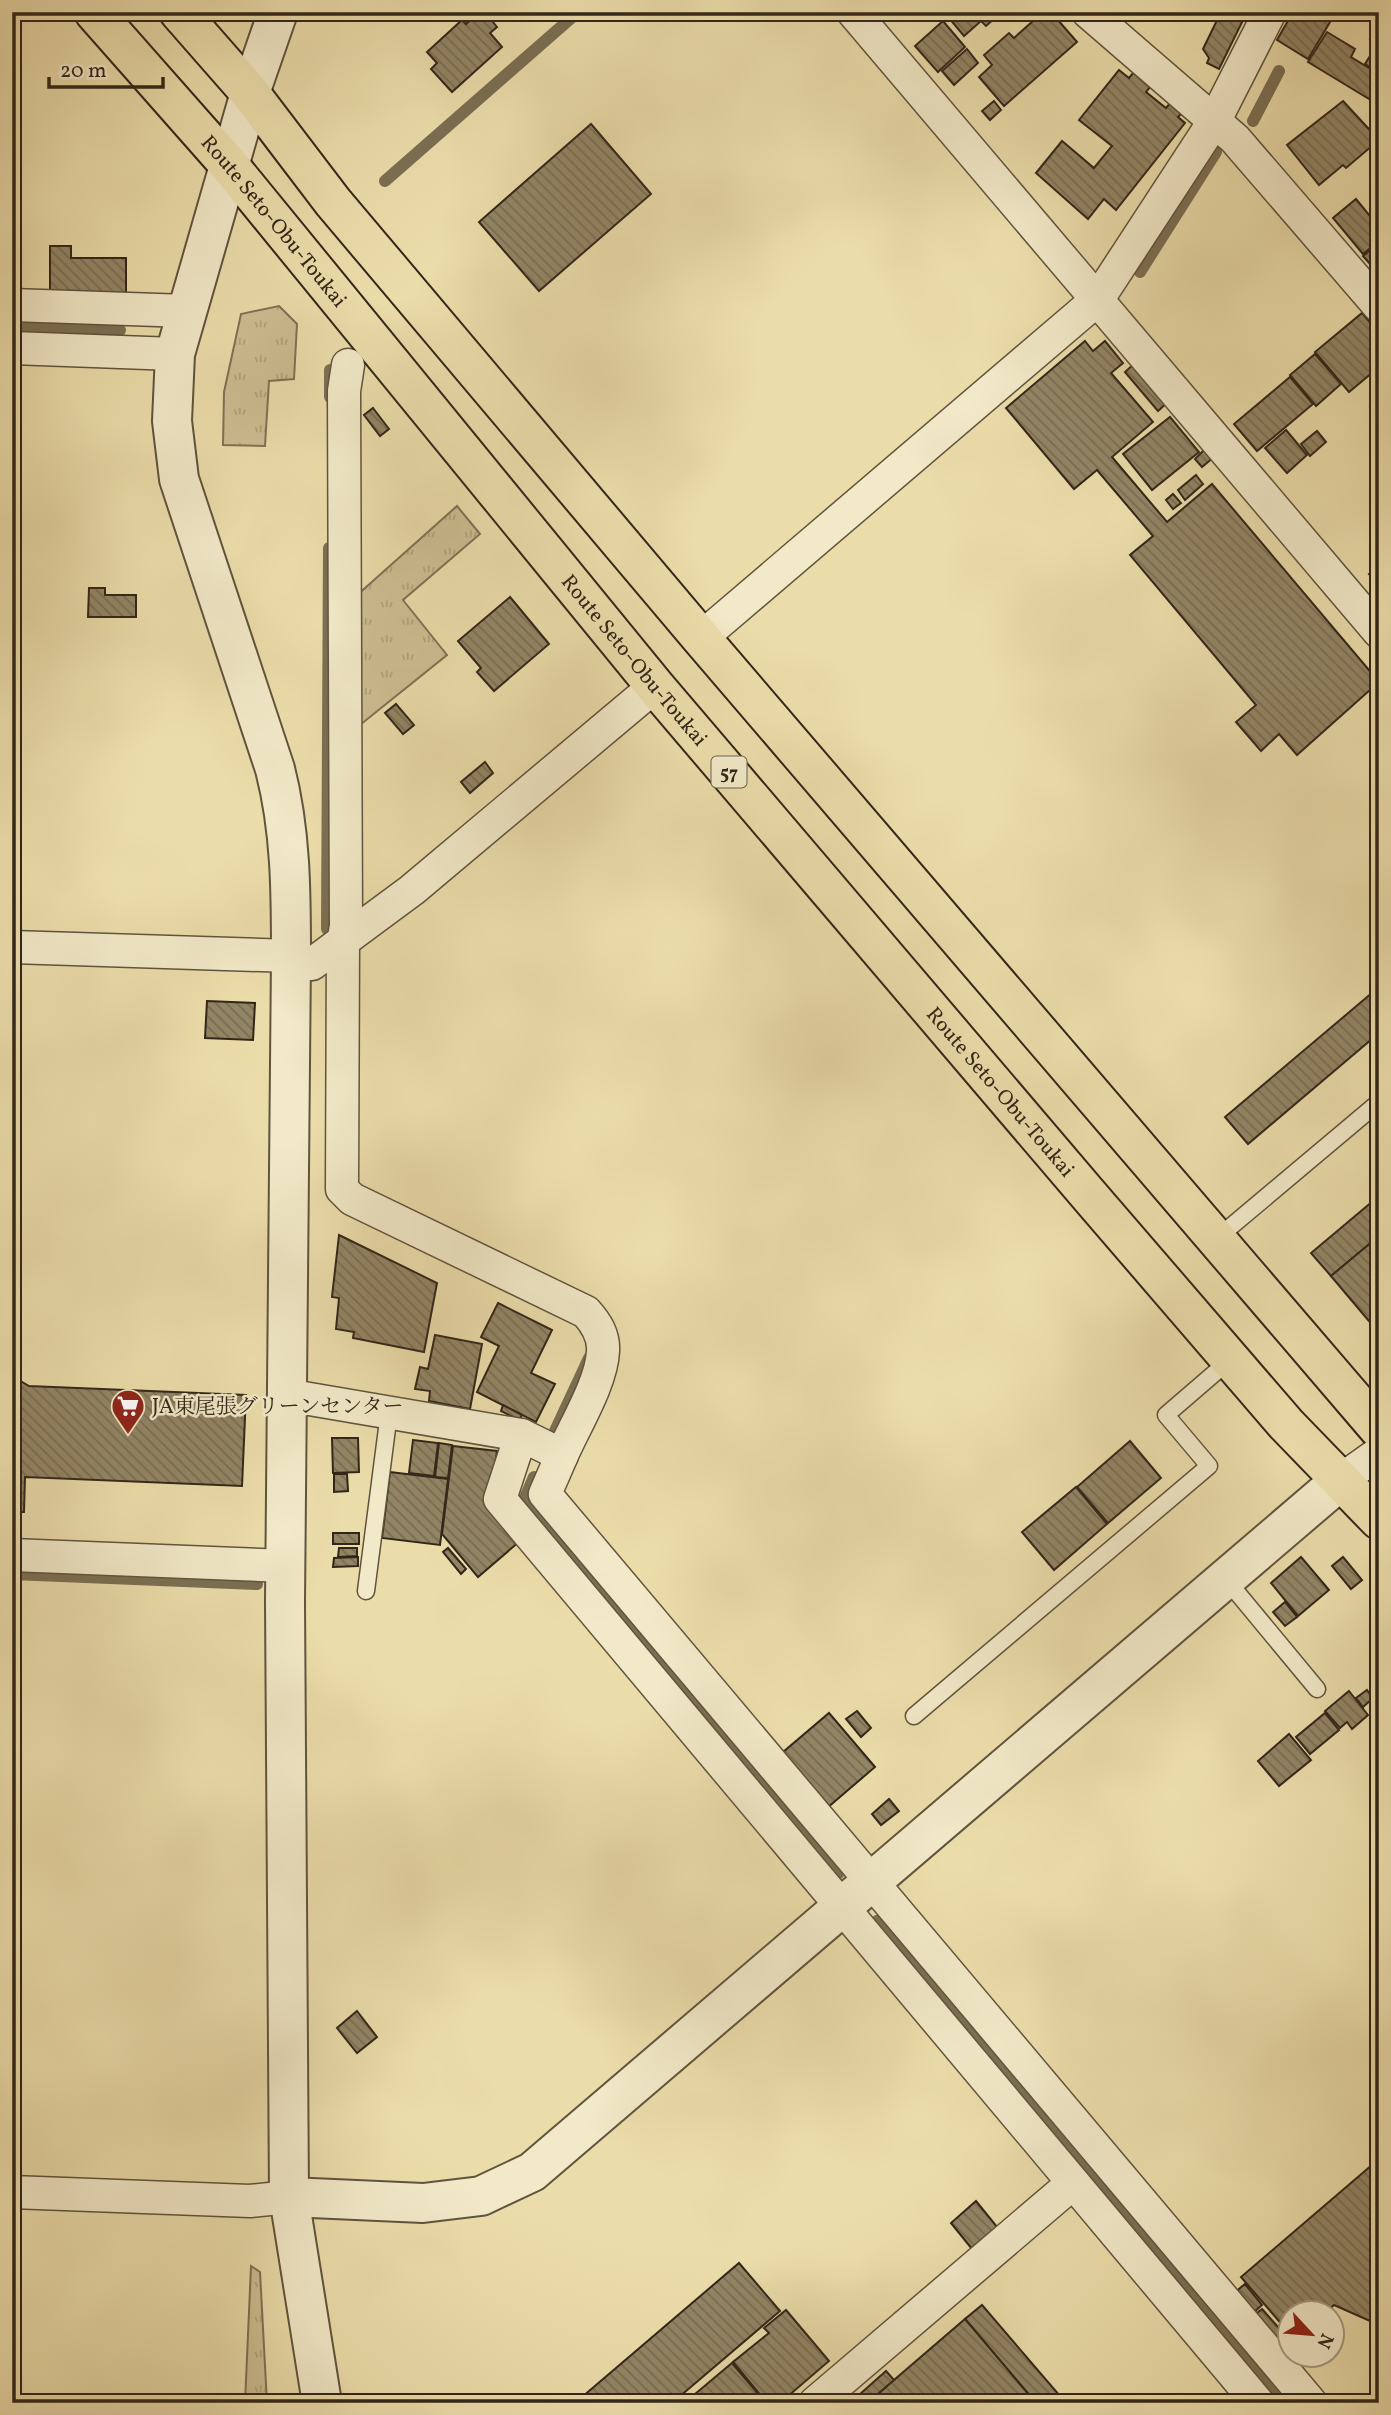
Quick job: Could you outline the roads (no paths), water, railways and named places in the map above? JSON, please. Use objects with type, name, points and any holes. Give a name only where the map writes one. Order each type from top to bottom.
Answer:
[{"type":"main road","name":"Route Seto-Obu-Toukai","points":[[94,12],[229,165],[655,686],[1286,1424],[1379,1520]]},
{"type":"main road","points":[[179,12],[250,93],[333,202],[701,638],[1379,1429]]},
{"type":"street","points":[[278,12],[250,93],[175,354],[172,421],[179,479],[261,726],[285,809],[289,844],[291,956],[285,1566],[289,2197],[322,2403]]},
{"type":"street","points":[[853,12],[1379,632]]},
{"type":"street","points":[[1088,12],[1235,139],[1379,306]]},
{"type":"street","points":[[701,638],[1098,299],[1214,120],[1270,12]]},
{"type":"street","points":[[12,305],[187,311]]},
{"type":"street","points":[[12,348],[175,354]]},
{"type":"street","points":[[348,365],[344,391],[346,926],[343,943],[342,1189],[352,1199],[586,1312],[595,1322],[601,1334],[603,1352],[598,1373],[545,1494],[869,1882],[1311,2403]]},
{"type":"street","points":[[12,947],[291,956],[312,964],[422,881],[655,686]]},
{"type":"street","points":[[286,1395],[521,1436],[562,1455]]},
{"type":"street","points":[[521,1436],[500,1500],[1258,2403]]},
{"type":"street","points":[[12,2192],[250,2201],[289,2197],[423,2203],[481,2196],[532,2172],[1225,1578],[1341,1480],[1379,1453]]},
{"type":"street","points":[[12,1555],[285,1566]]},
{"type":"street","points":[[815,2403],[1073,2182]]},
{"type":"lane","points":[[1216,1240],[1379,1102]]},
{"type":"lane","points":[[915,1716],[1209,1466],[1166,1415],[1231,1359]]},
{"type":"lane","points":[[366,1591],[389,1413]]},
{"type":"lane","points":[[1225,1578],[1317,1689]]},
{"type":"waterway","points":[[385,181],[578,12]]},
{"type":"waterway","points":[[1253,121],[1279,71]]},
{"type":"waterway","points":[[1140,272],[1216,152]]},
{"type":"waterway","points":[[12,326],[120,330]]},
{"type":"waterway","points":[[330,370],[330,397]]},
{"type":"waterway","points":[[327,929],[329,548]]},
{"type":"waterway","points":[[555,1431],[589,1358]]},
{"type":"waterway","points":[[534,1477],[524,1500],[838,1874]]},
{"type":"waterway","points":[[12,1574],[257,1584]]},
{"type":"waterway","points":[[877,1921],[1274,2395]]},
{"type":"place","name":"JA東尾張グリーンセンター","points":[[128,1436]]}]
